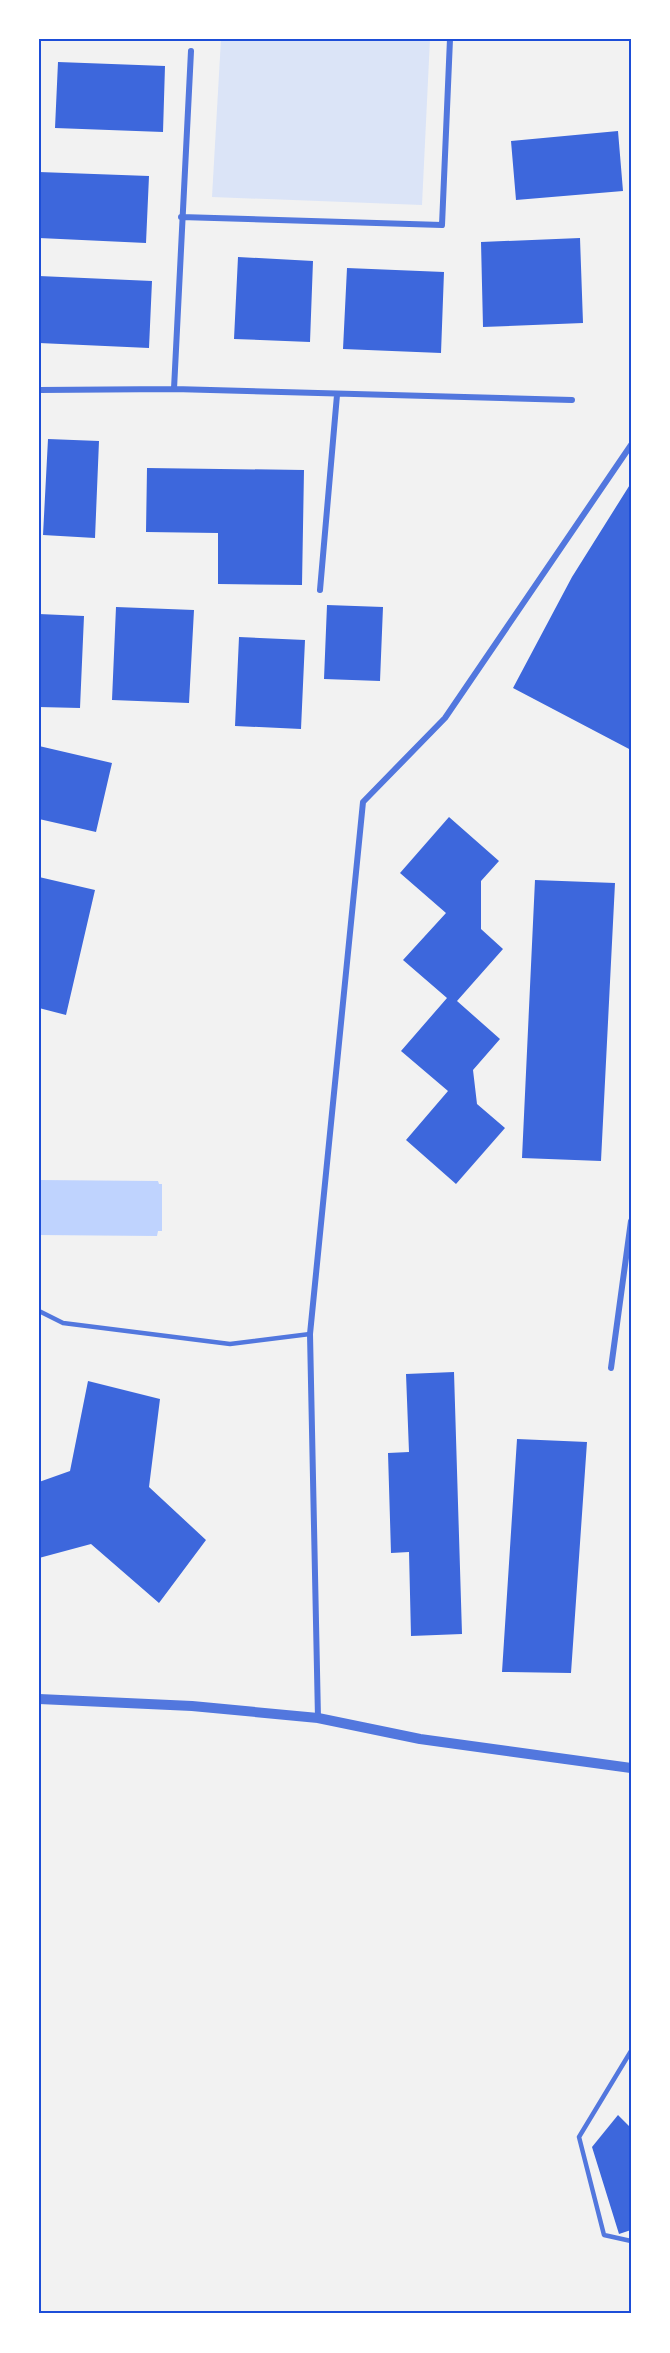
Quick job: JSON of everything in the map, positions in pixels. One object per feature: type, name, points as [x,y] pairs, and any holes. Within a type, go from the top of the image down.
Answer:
[{"type":"street","points":[[181,217],[442,225],[450,39]]},
{"type":"street","points":[[174,389],[191,51]]},
{"type":"street","points":[[39,390],[174,389],[572,400]]},
{"type":"street","points":[[320,590],[337,395]]},
{"type":"street","points":[[318,1718],[310,1334],[363,802],[445,718],[631,445]]},
{"type":"street","points":[[611,1368],[631,1221]]},
{"type":"street","points":[[39,1700],[192,1706],[318,1718],[420,1739],[631,1767]]},
{"type":"lane","points":[[39,1311],[63,1323],[230,1344],[310,1334]]},
{"type":"lane","points":[[631,2051],[579,2137],[604,2235],[631,2241]]},
{"type":"shaded area","points":[[221,39],[430,39],[422,205],[212,197]]},
{"type":"water","points":[[39,1180],[158,1181],[162,1184],[162,1231],[158,1231],[157,1236],[39,1235]]},
{"type":"building","points":[[58,62],[165,66],[163,132],[55,128]]},
{"type":"building","points":[[618,131],[623,191],[516,200],[511,141]]},
{"type":"building","points":[[39,172],[149,176],[146,243],[39,238]]},
{"type":"building","points":[[580,238],[583,323],[483,327],[481,242]]},
{"type":"building","points":[[238,257],[313,261],[310,342],[234,339]]},
{"type":"building","points":[[347,268],[444,272],[441,353],[343,349]]},
{"type":"building","points":[[39,276],[152,281],[149,348],[39,343]]},
{"type":"building","points":[[48,439],[99,441],[95,538],[43,535]]},
{"type":"building","points":[[147,468],[304,470],[302,585],[218,584],[218,533],[146,532]]},
{"type":"building","points":[[631,483],[631,750],[513,688],[572,577]]},
{"type":"building","points":[[327,605],[383,607],[380,681],[324,679]]},
{"type":"building","points":[[116,607],[194,610],[189,703],[112,700]]},
{"type":"building","points":[[39,614],[84,616],[80,708],[39,707]]},
{"type":"building","points":[[239,637],[305,640],[301,729],[235,726]]},
{"type":"building","points":[[39,746],[112,763],[96,832],[39,819]]},
{"type":"building","points":[[449,817],[499,861],[481,881],[481,929],[503,949],[457,1001],[500,1039],[473,1070],[477,1104],[505,1128],[456,1184],[406,1140],[448,1091],[401,1051],[447,998],[403,960],[446,913],[400,873]]},
{"type":"building","points":[[39,877],[95,890],[66,1015],[39,1008]]},
{"type":"building","points":[[535,880],[615,883],[601,1161],[522,1158]]},
{"type":"building","points":[[454,1372],[462,1634],[411,1636],[409,1552],[391,1553],[388,1453],[409,1452],[406,1374]]},
{"type":"building","points":[[88,1381],[160,1399],[149,1487],[206,1540],[159,1603],[91,1544],[39,1558],[39,1482],[70,1471]]},
{"type":"building","points":[[517,1439],[587,1442],[571,1673],[502,1672]]},
{"type":"building","points":[[618,2115],[631,2128],[631,2230],[619,2234],[592,2147]]}]
